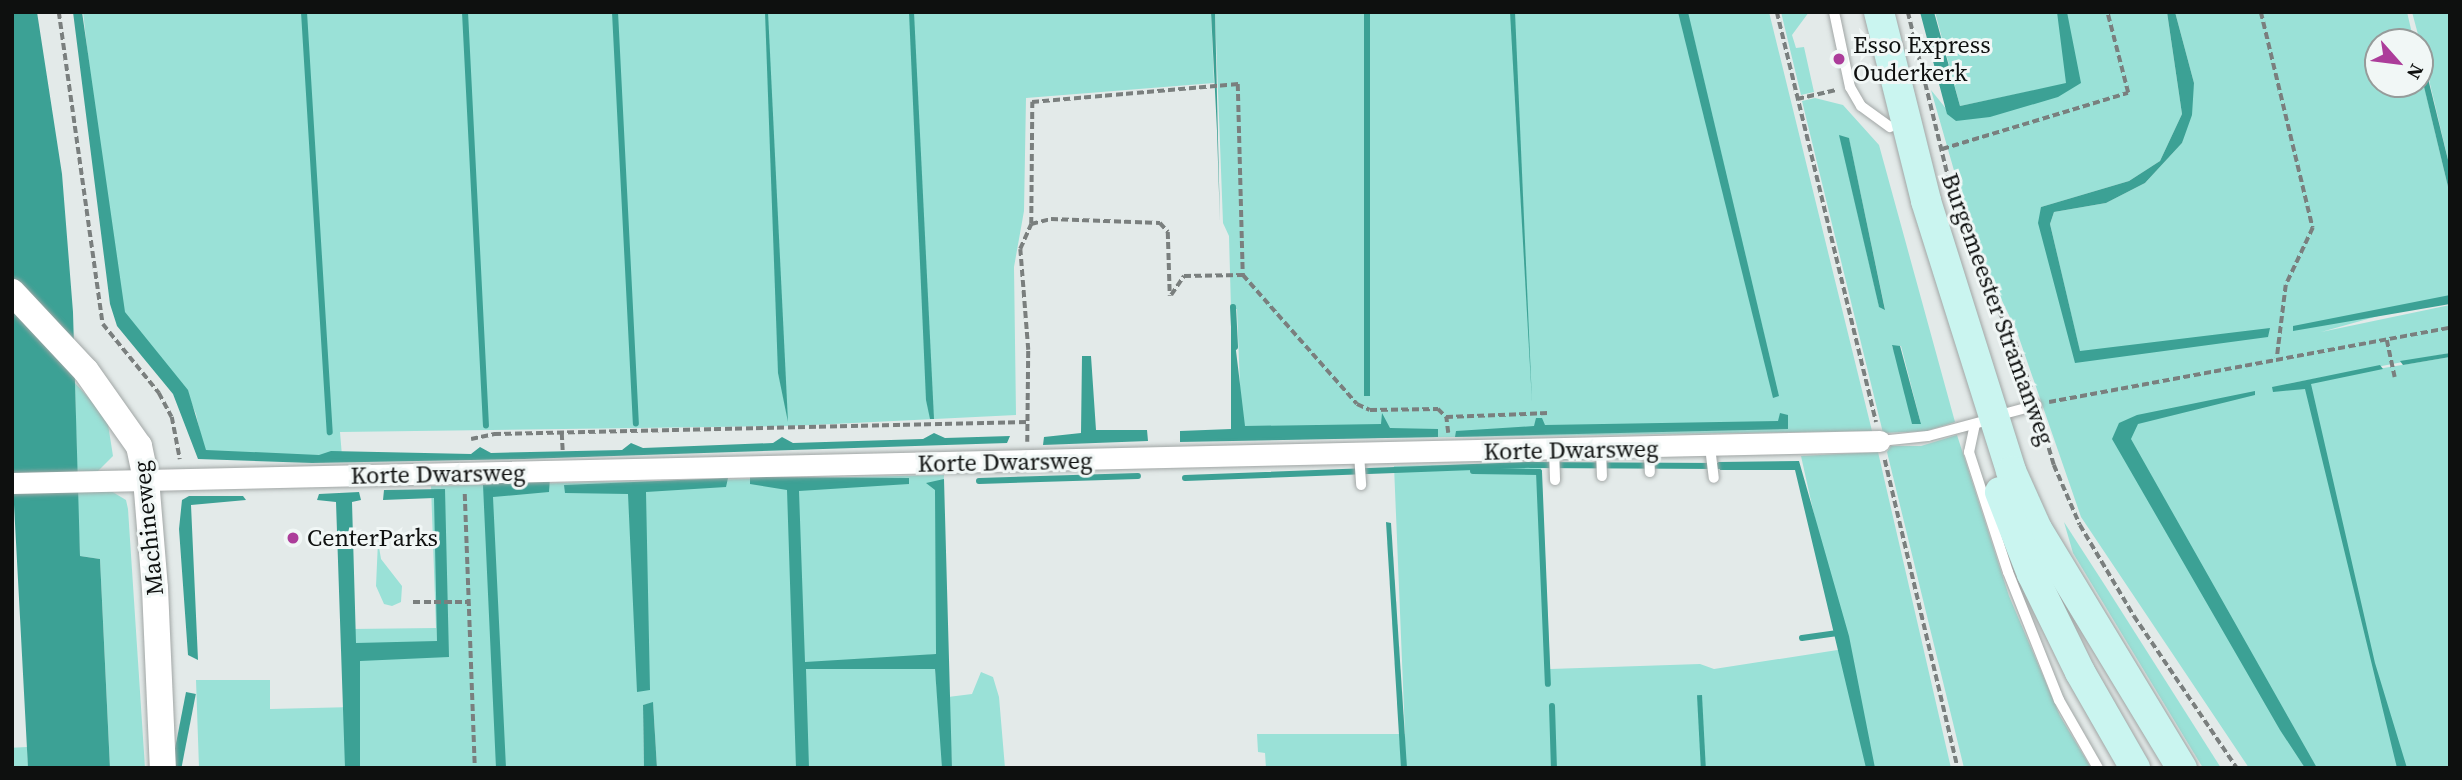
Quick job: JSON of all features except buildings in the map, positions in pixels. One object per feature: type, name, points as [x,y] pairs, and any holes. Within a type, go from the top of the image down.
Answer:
[{"type":"main road","name":"Burgemeester Stramanweg","points":[[1862,12],[1891,127],[2032,574],[2080,672],[2136,768]]},
{"type":"main road","name":"Burgemeester Stramanweg","points":[[1879,12],[1984,420],[2037,529],[2182,768]]},
{"type":"street","name":"Machineweg","points":[[12,292],[86,371],[139,446],[146,479],[163,768]]},
{"type":"street","name":"Korte Dwarsweg","points":[[12,483],[1028,461],[1360,459],[1450,452],[1554,455],[1711,452],[1880,440]]},
{"type":"lane","points":[[1834,12],[1850,87],[1861,106],[1891,127]]},
{"type":"lane","name":"Korte Dwarsweg","points":[[1880,440],[1928,436],[2037,405]]},
{"type":"lane","name":"Burgemeester Stramanweg","points":[[1984,420],[1969,452],[2008,572],[2059,701],[2098,768]]},
{"type":"lane","points":[[1649,452],[1650,472]]},
{"type":"lane","points":[[1711,452],[1714,478]]},
{"type":"lane","points":[[1601,454],[1602,476]]},
{"type":"lane","points":[[1554,455],[1555,480]]},
{"type":"lane","points":[[1360,459],[1361,485]]},
{"type":"path","points":[[59,12],[83,167],[97,302],[103,324],[159,393],[172,418],[181,478]]},
{"type":"path","points":[[1777,12],[1958,768]]},
{"type":"path","name":"Burgemeester Stramanweg","points":[[1908,12],[1942,149],[1984,284],[2015,341],[2054,465],[2080,525],[2134,616],[2237,768]]},
{"type":"path","points":[[1942,149],[2128,93],[2107,12]]},
{"type":"path","points":[[2261,12],[2313,228],[2286,285],[2277,359]]},
{"type":"path","points":[[1028,461],[1028,350],[1020,248],[1031,224],[1032,102],[1238,84],[1243,275],[1357,404],[1370,410],[1437,409],[1446,417],[1450,452]]},
{"type":"path","points":[[1797,99],[1850,87]]},
{"type":"path","points":[[1031,224],[1051,219],[1160,223],[1168,232],[1170,296],[1184,276],[1243,275]]},
{"type":"path","points":[[2037,405],[2450,328]]},
{"type":"path","points":[[2387,340],[2395,377]]},
{"type":"path","points":[[1446,417],[1548,413]]},
{"type":"path","points":[[471,439],[494,434],[1027,422]]},
{"type":"path","points":[[562,433],[563,444]]},
{"type":"path","points":[[464,473],[475,768]]},
{"type":"path","points":[[413,602],[469,602]]},
{"type":"shaded area","points":[[12,12],[37,12],[62,174],[73,312],[80,556],[100,559],[110,768],[28,768],[12,467]]},
{"type":"shaded area","points":[[73,12],[82,12],[125,312],[188,390],[206,450],[319,455],[331,451],[471,454],[480,447],[491,453],[622,450],[631,443],[643,448],[773,443],[782,437],[793,443],[923,439],[934,433],[945,438],[1010,436],[1007,443],[524,459],[312,463],[198,459],[173,394],[117,326],[110,304]]},
{"type":"shaded area","points":[[83,12],[1211,12],[1214,83],[1026,98],[1024,211],[1014,267],[1016,415],[792,426],[340,432],[342,456],[206,459],[196,414],[185,388],[117,314]]},
{"type":"shaded area","points":[[765,12],[768,12],[788,422],[778,373]]},
{"type":"shaded area","points":[[909,12],[914,12],[934,419],[930,419],[926,400]]},
{"type":"shaded area","points":[[1211,12],[1215,12],[1220,224],[1217,131]]},
{"type":"shaded area","points":[[1215,12],[1769,12],[1872,431],[1242,440],[1237,309],[1231,309],[1229,236],[1223,223]]},
{"type":"shaded area","points":[[1364,12],[1370,12],[1370,396],[1364,396]]},
{"type":"shaded area","points":[[1510,12],[1515,12],[1532,402]]},
{"type":"shaded area","points":[[1678,12],[1688,12],[1779,396],[1773,398]]},
{"type":"shaded area","points":[[1781,12],[1809,12],[1792,35],[1796,48],[1804,47],[1814,92],[1801,95]]},
{"type":"shaded area","points":[[1920,12],[1934,12],[1960,106],[2066,83],[2057,12],[2067,12],[2081,83],[2058,97],[1990,117],[1956,121],[1947,114]]},
{"type":"shaded area","points":[[1935,12],[2167,12],[2182,114],[2160,161],[2129,181],[2041,207],[2080,352],[2050,224],[2054,212],[2106,203],[2145,183],[2182,143],[2194,83],[2175,12],[2407,12],[2411,28],[2364,28],[2364,98],[2427,98],[2450,195],[2450,296],[2321,332],[2450,305],[2450,353],[2282,385],[2450,357],[2450,768],[2249,768],[2081,517],[2017,332],[1975,244],[1931,90],[1956,121],[2061,85],[1960,106]]},
{"type":"shaded area","points":[[2167,12],[2175,12],[2194,83],[2192,115],[2182,143],[2145,183],[2106,203],[2054,212],[2050,224],[2080,351],[2270,328],[2268,337],[2075,363],[2038,223],[2041,207],[2129,181],[2160,161],[2182,114]]},
{"type":"shaded area","points":[[2412,12],[2450,12],[2450,168],[2433,98],[2434,28],[2416,28]]},
{"type":"shaded area","points":[[1815,98],[1843,105],[1879,145],[1955,422],[1926,431],[1883,433],[1802,101]],"holes":[[[1840,136],[1849,139],[1885,309],[1879,306]],[[1892,346],[1901,346],[1921,424]]]},
{"type":"shaded area","points":[[2427,98],[2433,98],[2450,168],[2450,195]]},
{"type":"shaded area","points":[[1839,135],[1849,138],[1885,310],[1879,307]]},
{"type":"shaded area","points":[[2450,295],[2450,304],[2293,331],[2293,326]]},
{"type":"shaded area","points":[[1231,309],[1245,426],[1381,424],[1382,413],[1390,428],[1438,429],[1438,437],[1180,442],[1180,431],[1231,429]]},
{"type":"shaded area","points":[[1892,345],[1900,346],[1921,424],[1912,424]]},
{"type":"shaded area","points":[[2450,353],[2450,357],[2403,365],[2400,361]]},
{"type":"shaded area","points":[[1082,356],[1091,356],[1096,430],[1147,430],[1148,441],[1043,445],[1044,437],[1081,433]]},
{"type":"shaded area","points":[[2380,365],[2383,369],[2311,384],[2375,663],[2407,768],[2397,768],[2305,389],[2273,392],[2272,387]]},
{"type":"shaded area","points":[[75,383],[107,418],[113,456],[96,473],[77,471]]},
{"type":"shaded area","points":[[2255,391],[2255,395],[2138,424],[2131,439],[2317,768],[2305,768],[2280,730],[2112,439],[2119,423],[2137,415]]},
{"type":"shaded area","points":[[1780,413],[1788,415],[1788,429],[1455,437],[1456,431],[1534,426],[1536,418],[1542,418],[1545,425],[1778,421]]},
{"type":"shaded area","points":[[1957,435],[2009,596],[2060,716],[2091,768],[1964,768],[1887,452],[1891,446],[1921,446]]},
{"type":"shaded area","points":[[1878,452],[1951,768],[1266,768],[1265,753],[1258,752],[1257,734],[1405,734],[1394,466],[1541,463],[1550,669],[1700,664],[1714,669],[1844,649],[1801,456]]},
{"type":"shaded area","points":[[1799,461],[1849,636],[1875,768],[1866,768],[1795,470],[1720,470],[1718,462]]},
{"type":"shaded area","points":[[944,475],[936,654],[815,669],[935,669],[944,768],[657,768],[653,703],[643,705],[644,768],[199,768],[196,680],[270,680],[270,709],[354,707],[351,629],[436,628],[431,486]]},
{"type":"shaded area","points":[[750,477],[909,478],[909,484],[799,491],[805,662],[936,654],[935,490],[926,483],[944,479],[952,768],[942,768],[935,669],[806,669],[809,768],[796,768],[787,490],[750,484]]},
{"type":"shaded area","points":[[550,478],[549,492],[493,497],[506,768],[496,768],[483,485]]},
{"type":"shaded area","points":[[728,478],[726,487],[646,492],[650,690],[637,692],[628,494],[565,493],[564,485]]},
{"type":"shaded area","points":[[445,489],[449,657],[360,661],[360,768],[345,768],[336,502],[317,500],[319,494],[359,492],[361,500],[352,502],[356,643],[437,641],[434,498],[383,500],[384,490]]},
{"type":"shaded area","points":[[111,491],[126,500],[128,509],[145,768],[110,768],[100,559],[80,556],[77,492]]},
{"type":"shaded area","points":[[189,496],[243,496],[246,500],[191,505],[198,660],[188,655],[179,529],[182,500]]},
{"type":"shaded area","points":[[1386,522],[1391,523],[1407,768],[1401,768]]},
{"type":"shaded area","points":[[2064,522],[2221,768],[2203,768],[2073,553]]},
{"type":"shaded area","points":[[378,541],[381,559],[402,586],[401,602],[392,606],[384,604],[376,586]]},
{"type":"shaded area","points":[[981,672],[993,677],[999,697],[1005,768],[952,768],[948,697],[972,694]]},
{"type":"shaded area","points":[[186,692],[196,694],[181,768],[171,767]]},
{"type":"shaded area","points":[[1697,695],[1702,695],[1706,768],[1701,768]]},
{"type":"shaded area","points":[[653,702],[657,768],[644,768],[643,705]]},
{"type":"shaded area","points":[[27,747],[28,768],[13,768],[12,748]]},
{"type":"waterway","points":[[304,12],[330,432]]},
{"type":"waterway","points":[[465,12],[486,425]]},
{"type":"waterway","points":[[615,12],[636,423]]},
{"type":"waterway","points":[[1233,307],[1235,347]]},
{"type":"waterway","points":[[1185,478],[1531,465],[1719,466]]},
{"type":"waterway","points":[[1473,471],[1539,472],[1548,684]]},
{"type":"waterway","points":[[979,481],[1138,476]]},
{"type":"waterway","points":[[1802,638],[1836,633]]},
{"type":"waterway","points":[[1552,706],[1554,768]]},
{"type":"place","name":"Esso Express Ouderkerk","points":[[1839,59]]},
{"type":"place","name":"CenterParks","points":[[293,538]]}]
